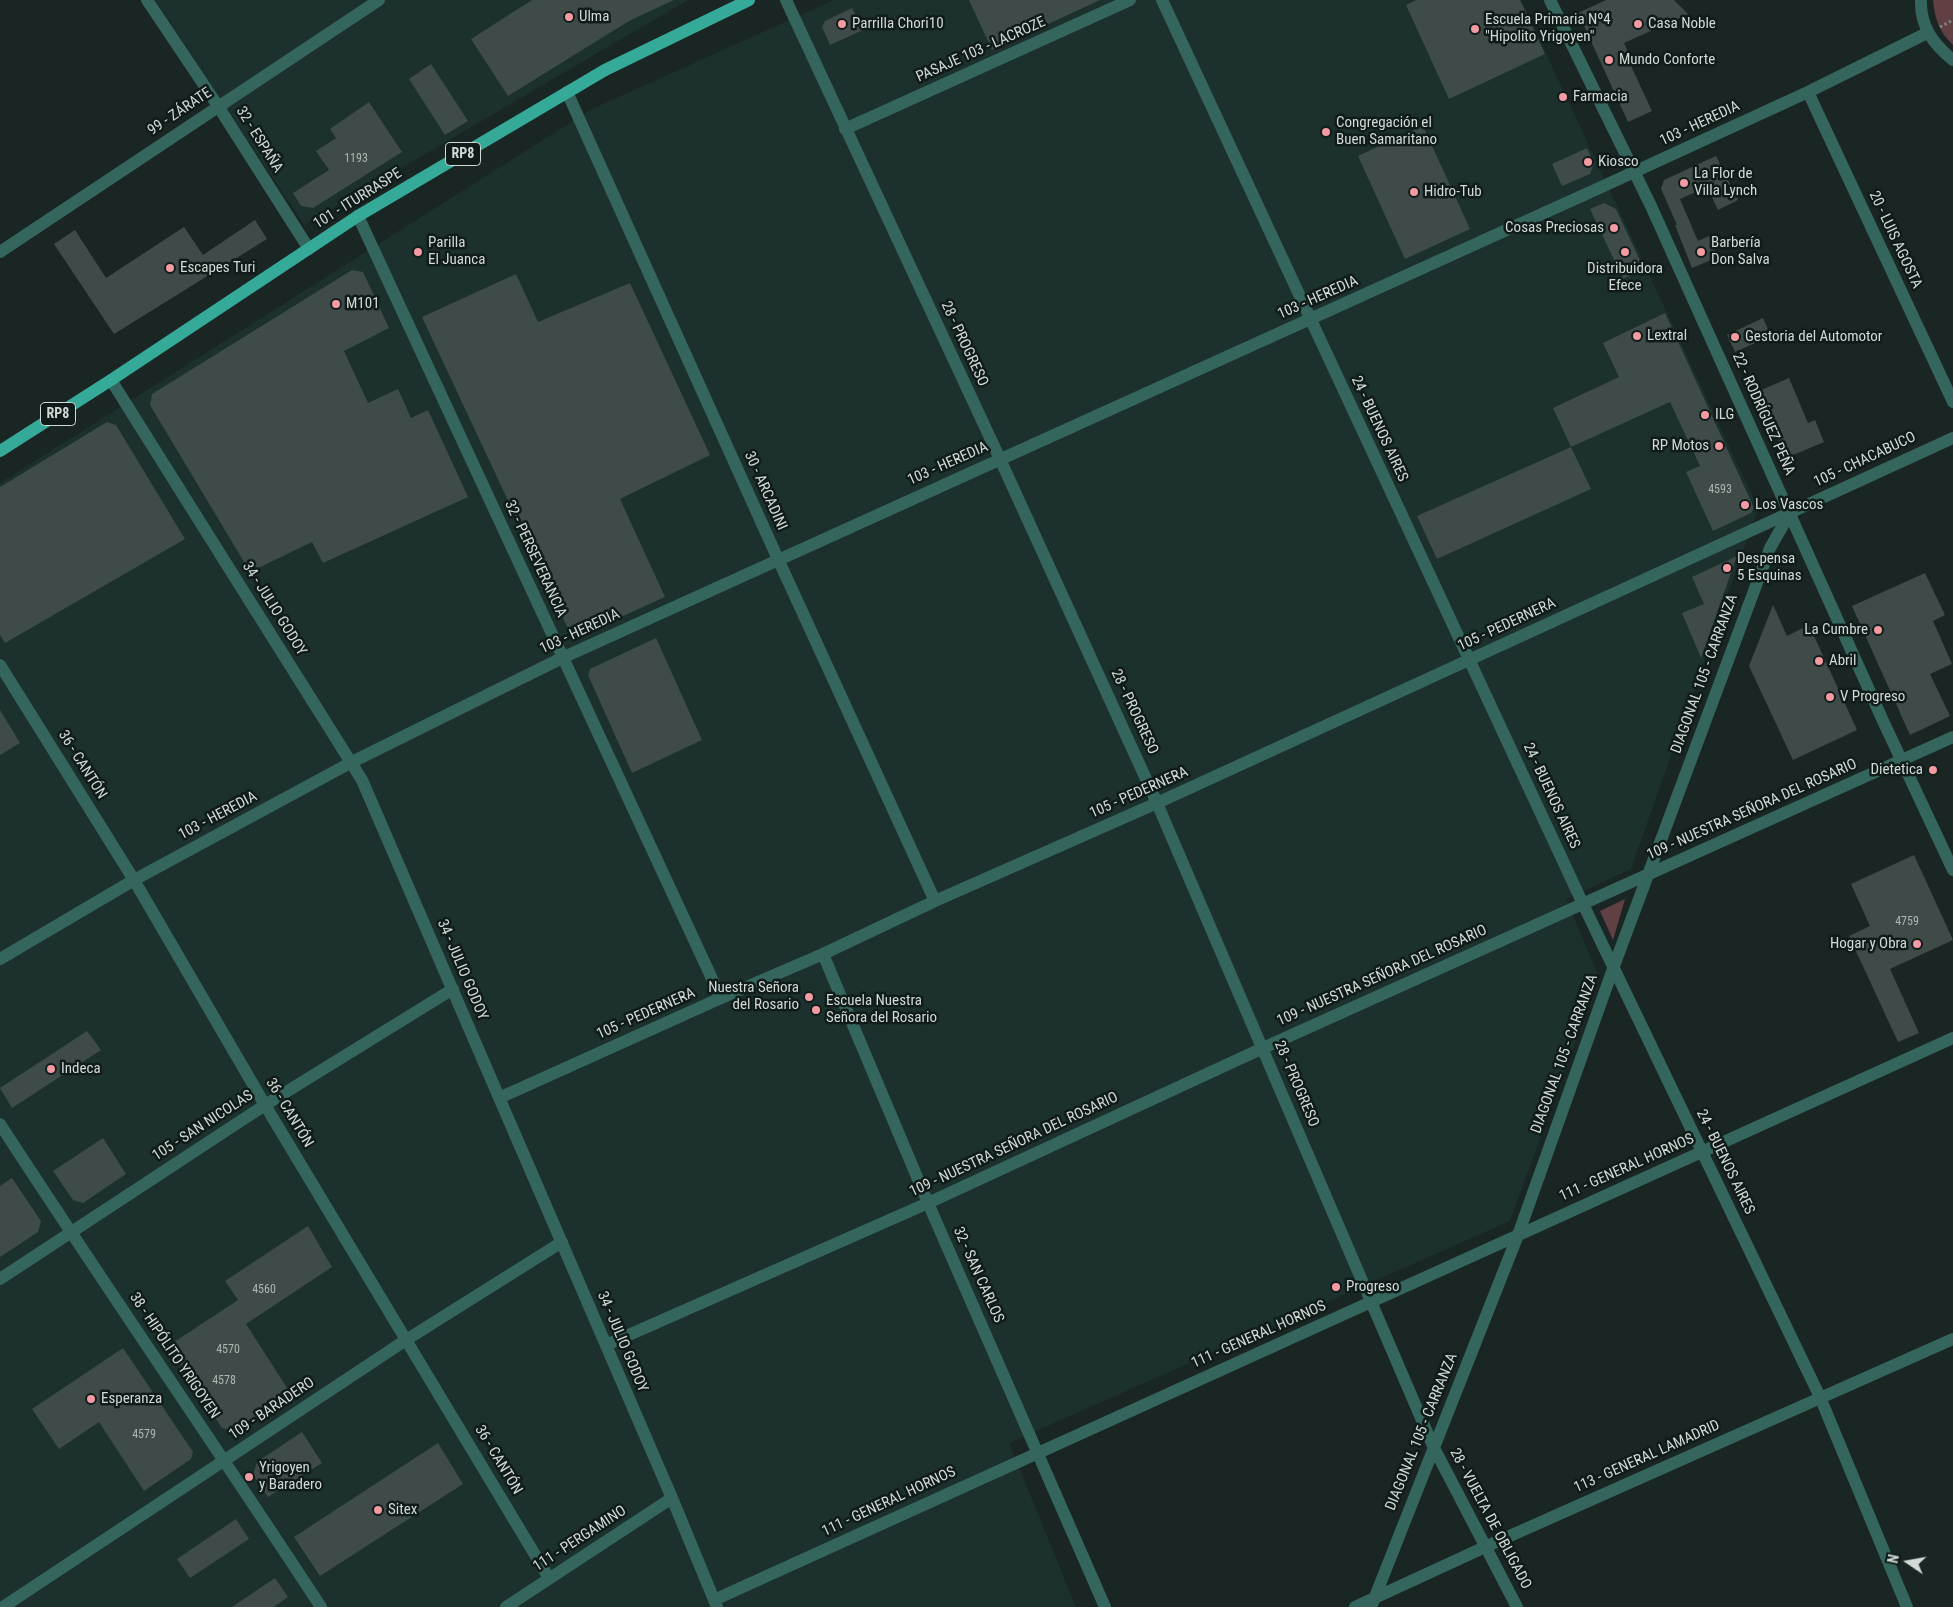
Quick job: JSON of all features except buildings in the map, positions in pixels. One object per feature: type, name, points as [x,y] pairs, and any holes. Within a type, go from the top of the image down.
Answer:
[{"type":"main road","name":"101 - ITURRASPE","points":[[2,447],[111,380],[358,216],[567,92],[646,49],[749,0]]},
{"type":"street","name":"32 - ESPAÑA","points":[[147,0],[309,248]]},
{"type":"street","name":"99 - ZÁRATE","points":[[0,252],[380,0]]},
{"type":"street","name":"28 - PROGRESO","points":[[786,0],[844,129],[1000,459],[1157,803],[1433,1446]]},
{"type":"street","name":"PASAJE 103 - LACROZE","points":[[844,129],[1130,0]]},
{"type":"street","name":"24 - BUENOS AIRES","points":[[1162,0],[1583,904],[1820,1397],[1907,1607]]},
{"type":"street","name":"22 - RODRÍGUEZ PEÑA","points":[[1550,0],[1634,172],[1953,870]]},
{"type":"street","points":[[1921,0],[1923,21],[1927,33],[1938,48],[1953,60]]},
{"type":"street","name":"103 - HEREDIA","points":[[0,959],[134,880],[352,762],[562,658],[1634,172],[1808,92],[1927,33]]},
{"type":"street","name":"30 - ARCADINI","points":[[567,92],[935,902]]},
{"type":"street","name":"20 - LUIS AGOSTA","points":[[1808,92],[1953,402]]},
{"type":"street","name":"32 - PERSEVERANCIA","points":[[358,216],[721,998]]},
{"type":"street","name":"34 - JULIO GODOY","points":[[111,380],[362,780],[716,1603]]},
{"type":"street","name":"105 - CHACABUCO","points":[[1790,513],[1953,438]]},
{"type":"street","name":"105 - PEDERNERA","points":[[499,1098],[1157,803],[1790,513]]},
{"type":"street","name":"DIAGONAL 105 - CARRANZA","points":[[1373,1603],[1433,1446],[1518,1235],[1614,966],[1770,548],[1790,513]]},
{"type":"street","name":"36 - CANTÓN","points":[[0,665],[134,880],[265,1105],[550,1578]]},
{"type":"street","name":"109 - NUESTRA SEÑORA DEL ROSARIO","points":[[606,1345],[928,1203],[1263,1048],[1953,737]]},
{"type":"street","name":"32 - SAN CARLOS","points":[[823,954],[928,1203],[1105,1607]]},
{"type":"street","name":"105 - SAN NICOLAS","points":[[0,1279],[265,1105],[453,989]]},
{"type":"street","name":"111 - GENERAL HORNOS","points":[[716,1603],[1038,1452],[1953,1038]]},
{"type":"street","name":"38 - HIPÓLITO YRIGOYEN","points":[[0,1124],[321,1607]]},
{"type":"street","name":"109 - BARADERO","points":[[3,1607],[406,1340],[562,1242]]},
{"type":"street","name":"113 - GENERAL LAMADRID","points":[[1355,1607],[1373,1603],[1485,1546],[1953,1339]]},
{"type":"street","name":"28 - VUELTA DE OBLIGADO","points":[[1433,1446],[1517,1607]]},
{"type":"street","name":"111 - PERGAMINO","points":[[506,1607],[672,1498]]},
{"type":"shaded area","points":[[155,0],[688,0],[304,225]]},
{"type":"shaded area","points":[[834,0],[1521,0],[1758,508],[1631,869],[1566,899],[1599,977],[1510,1221],[1009,1443],[1076,1607],[0,1607],[0,483],[592,109]]},
{"type":"shaded area","points":[[1933,0],[1953,0],[1953,45],[1938,25]]},
{"type":"shaded area","points":[[1625,899],[1613,940],[1600,911]]},
{"type":"place","name":"Ulma","points":[[569,17]]},
{"type":"place","name":"Parrilla Chori10","points":[[842,24]]},
{"type":"place","name":"Casa Noble","points":[[1638,24]]},
{"type":"place","name":"Escuela Primaria Nº4 \"Hipolito Yrigoyen\"","points":[[1475,29]]},
{"type":"place","name":"Mundo Conforte","points":[[1609,60]]},
{"type":"place","name":"Farmacia","points":[[1563,97]]},
{"type":"place","name":"Congregación el Buen Samaritano","points":[[1326,132]]},
{"type":"place","name":"Kiosco","points":[[1588,162]]},
{"type":"place","name":"La Flor de Villa Lynch","points":[[1684,183]]},
{"type":"place","name":"Hidro-Tub","points":[[1414,192]]},
{"type":"place","name":"Cosas Preciosas","points":[[1614,228]]},
{"type":"place","name":"Parilla El Juanca","points":[[418,252]]},
{"type":"place","name":"Distribuidora Efece","points":[[1625,252]]},
{"type":"place","name":"Barbería Don Salva","points":[[1701,252]]},
{"type":"place","name":"Escapes Turi","points":[[170,268]]},
{"type":"place","name":"M101","points":[[336,304]]},
{"type":"place","name":"Lextral","points":[[1637,336]]},
{"type":"place","name":"Gestoria del Automotor","points":[[1735,337]]},
{"type":"place","name":"ILG","points":[[1705,415]]},
{"type":"place","name":"RP Motos","points":[[1719,446]]},
{"type":"place","name":"Los Vascos","points":[[1745,505]]},
{"type":"place","name":"Despensa 5 Esquinas","points":[[1727,568]]},
{"type":"place","name":"La Cumbre","points":[[1878,630]]},
{"type":"place","name":"Abril","points":[[1819,661]]},
{"type":"place","name":"V Progreso","points":[[1830,697]]},
{"type":"place","name":"Dietetica","points":[[1933,770]]},
{"type":"place","name":"Hogar y Obra","points":[[1917,944]]},
{"type":"place","name":"Nuestra Señora del Rosario","points":[[809,997]]},
{"type":"place","name":"Escuela Nuestra Señora del Rosario","points":[[816,1010]]},
{"type":"place","name":"Indeca","points":[[51,1069]]},
{"type":"place","name":"Progreso","points":[[1336,1287]]},
{"type":"place","name":"Esperanza","points":[[91,1399]]},
{"type":"place","name":"Yrigoyen y Baradero","points":[[249,1477]]},
{"type":"place","name":"Sitex","points":[[378,1510]]}]
